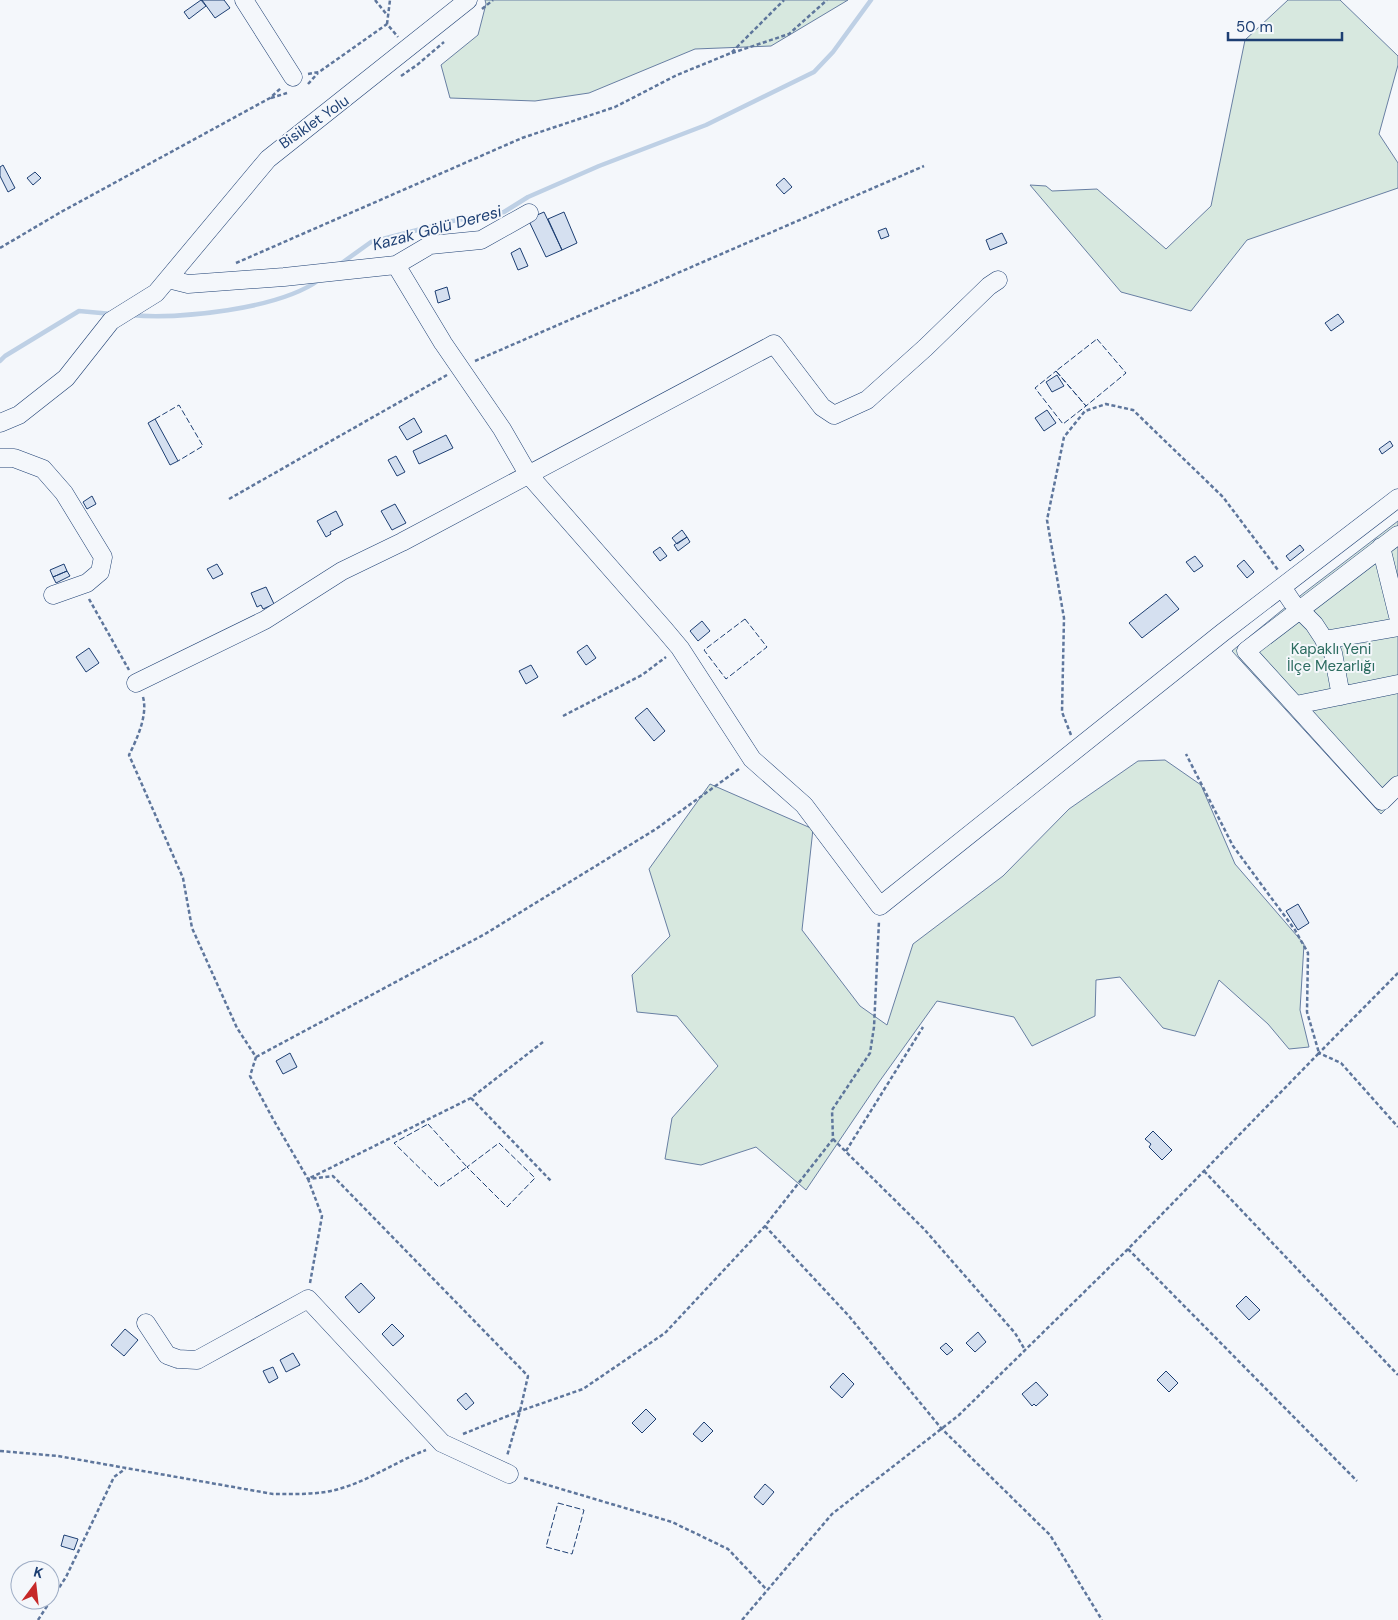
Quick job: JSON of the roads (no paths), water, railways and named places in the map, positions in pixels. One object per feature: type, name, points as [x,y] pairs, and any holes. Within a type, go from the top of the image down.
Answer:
[{"type":"street","points":[[244,0],[293,78]]},
{"type":"street","points":[[0,423],[19,415],[66,378],[111,321],[156,293],[268,159],[407,48],[473,6]]},
{"type":"street","points":[[168,279],[188,284],[284,277],[396,265],[430,245],[481,240],[529,213]]},
{"type":"street","points":[[396,265],[443,343],[502,429],[528,474],[680,648],[752,759],[804,805],[880,906],[1285,585],[1398,498]]},
{"type":"street","points":[[136,683],[265,620],[342,570],[402,542],[774,344],[822,407],[834,415],[867,400],[925,348],[988,286],[998,280]]},
{"type":"street","points":[[0,458],[14,458],[43,469],[64,493],[103,557],[100,572],[87,583],[53,595]]},
{"type":"street","points":[[1398,535],[1246,651],[1382,801],[1398,785]]},
{"type":"street","points":[[1381,547],[1397,608]]},
{"type":"street","points":[[1285,585],[1300,610],[1314,624],[1333,653],[1342,696]]},
{"type":"street","points":[[1324,640],[1398,627]]},
{"type":"street","points":[[1296,706],[1398,684]]},
{"type":"street","points":[[146,1323],[168,1355],[178,1359],[197,1360],[308,1299],[442,1443],[509,1474]]},
{"type":"waterway","name":"Kazak Gölü Deresi","points":[[339,265],[371,242],[452,221],[504,212],[528,197],[599,166],[706,125],[814,72],[833,52],[871,0]]},
{"type":"waterway","name":"Kazak Gölü Deresi","points":[[130,315],[174,316],[228,310],[279,298],[301,290],[319,280]]},
{"type":"waterway","name":"Kazak Gölü Deresi","points":[[0,361],[5,356],[79,311],[112,314]]},
{"type":"park label","name":"Kapaklı Yeni İlçe Mezarlığı","points":[[1331,658]]}]
